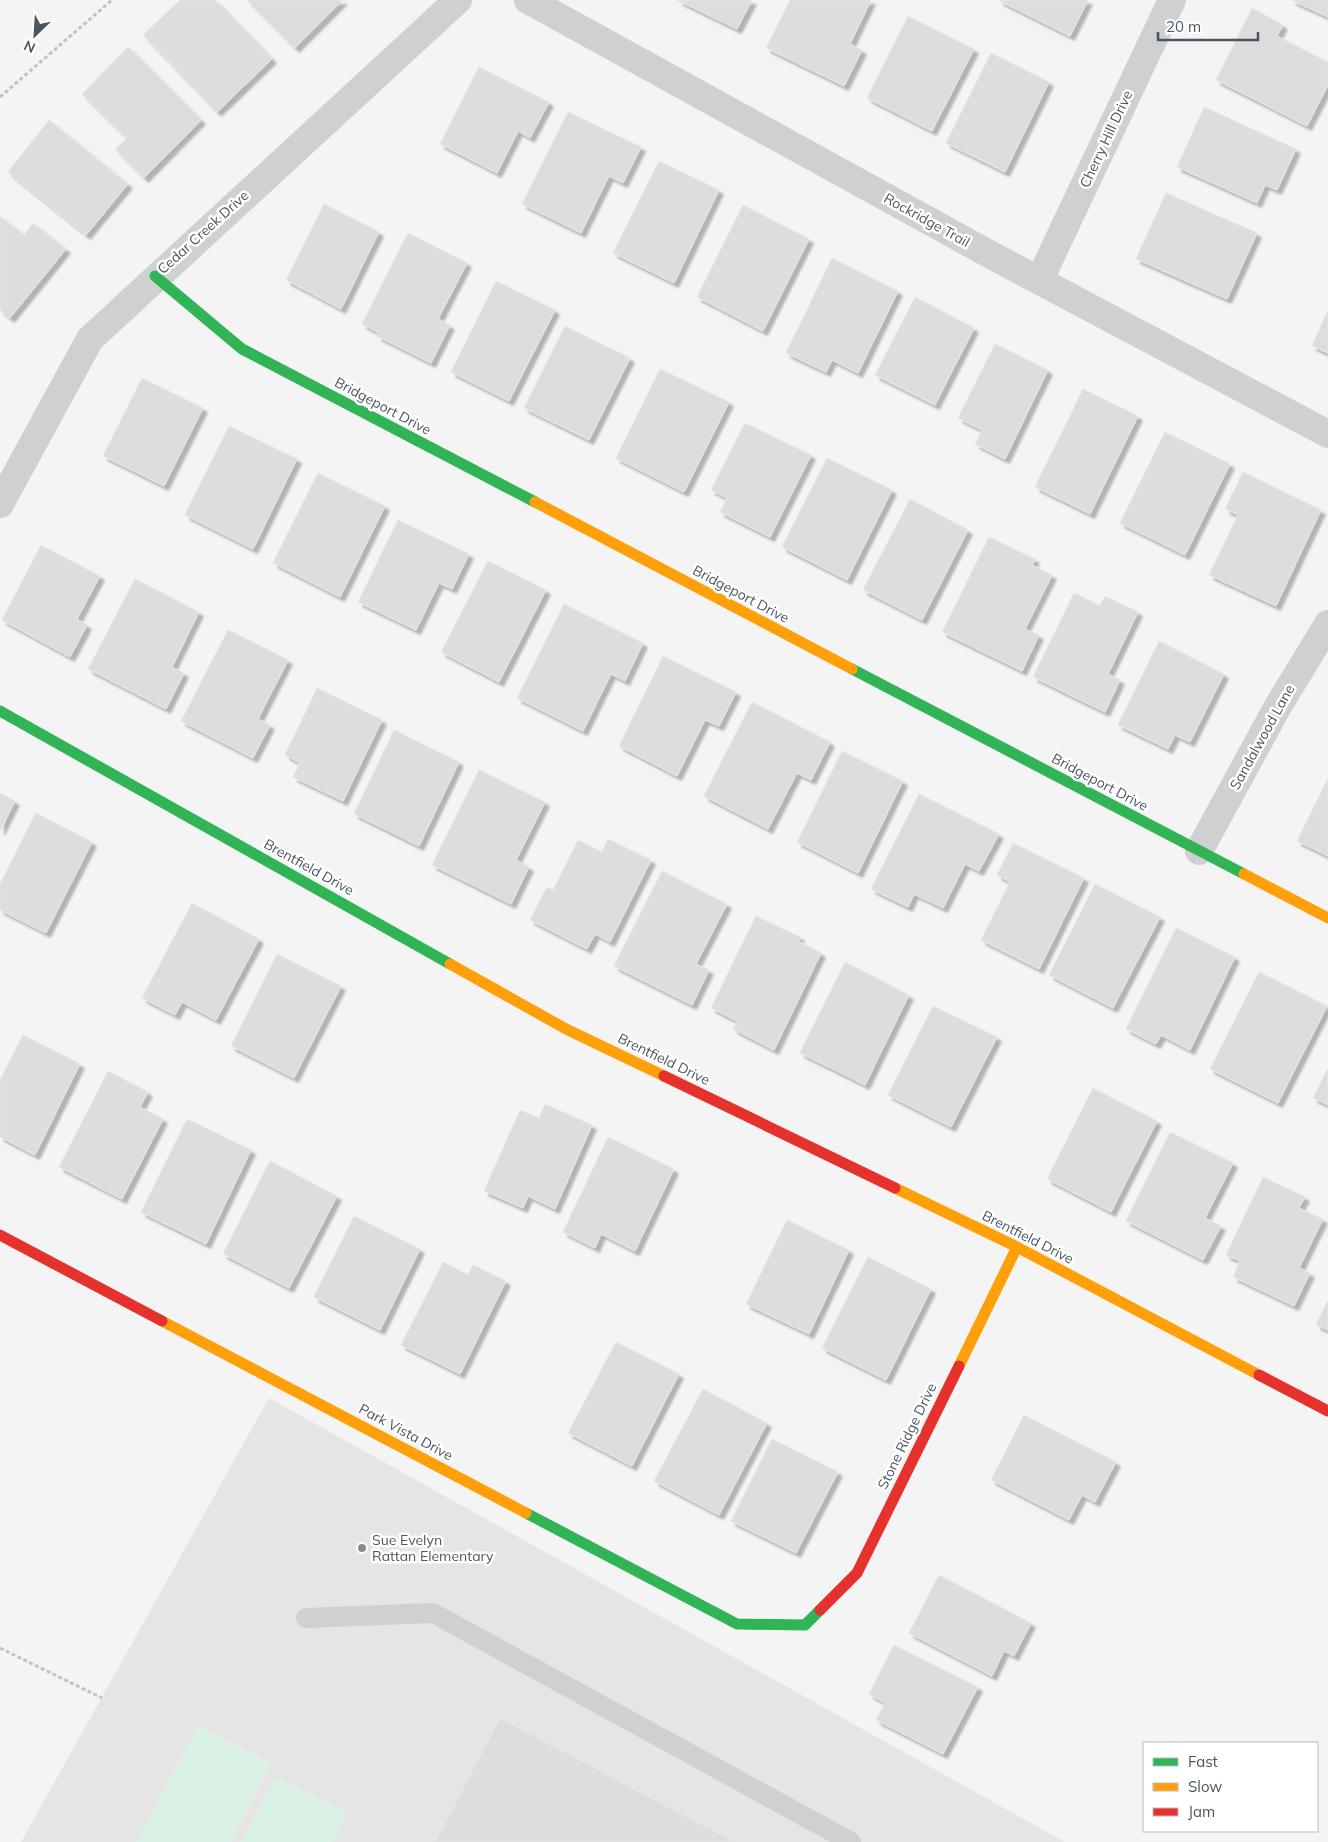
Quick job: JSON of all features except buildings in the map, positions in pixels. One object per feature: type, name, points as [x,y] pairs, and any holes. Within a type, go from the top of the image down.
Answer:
[{"type":"street","name":"Cedar Creek Drive","points":[[0,504],[90,338],[155,276],[458,0]]},
{"type":"street","name":"Rockridge Trail","points":[[528,0],[991,255],[1040,279],[1328,434]]},
{"type":"street","name":"Cherry Hill Drive","points":[[1040,279],[1172,0]]},
{"type":"street","name":"Bridgeport Drive","points":[[155,276],[242,349],[1328,918]]},
{"type":"street","name":"Sandalwood Lane","points":[[1199,851],[1278,706],[1328,624]]},
{"type":"street","name":"Brentfield Drive","points":[[0,711],[566,1029],[1017,1247],[1328,1411]]},
{"type":"street","name":"Park Vista Drive","points":[[0,1235],[737,1624],[805,1625]]},
{"type":"street","name":"Stone Ridge Drive","points":[[805,1625],[857,1574],[1017,1247]]},
{"type":"lane","points":[[306,1618],[433,1613],[851,1842]]},
{"type":"path","points":[[0,97],[112,0]]},
{"type":"path","points":[[0,1648],[80,1685],[102,1698]]},
{"type":"shaded area","name":"Sue Evelyn Rattan Elementary","points":[[269,1398],[1065,1842],[21,1842]]},
{"type":"green space","points":[[198,1726],[271,1763],[231,1842],[136,1842]]},
{"type":"green space","points":[[276,1777],[348,1813],[333,1842],[241,1842]]},
{"type":"traffic: fast","points":[[155,276],[242,349],[535,502]]},
{"type":"traffic: fast","points":[[852,669],[1244,874]]},
{"type":"traffic: fast","points":[[0,711],[450,964]]},
{"type":"traffic: fast","points":[[526,1513],[737,1624],[805,1625],[820,1610]]},
{"type":"traffic: slow","points":[[535,502],[852,669]]},
{"type":"traffic: slow","points":[[1244,874],[1328,918]]},
{"type":"traffic: slow","points":[[450,964],[566,1029],[664,1076]]},
{"type":"traffic: slow","points":[[895,1188],[1017,1247],[1259,1375]]},
{"type":"traffic: slow","points":[[959,1366],[1017,1247]]},
{"type":"traffic: slow","points":[[162,1321],[526,1513]]},
{"type":"traffic: jam","points":[[664,1076],[895,1188]]},
{"type":"traffic: jam","points":[[0,1235],[162,1321]]},
{"type":"traffic: jam","points":[[820,1610],[857,1573],[959,1366]]},
{"type":"traffic: jam","points":[[1259,1375],[1328,1411]]},
{"type":"place","name":"Sue Evelyn Rattan Elementary","points":[[362,1548]]}]
